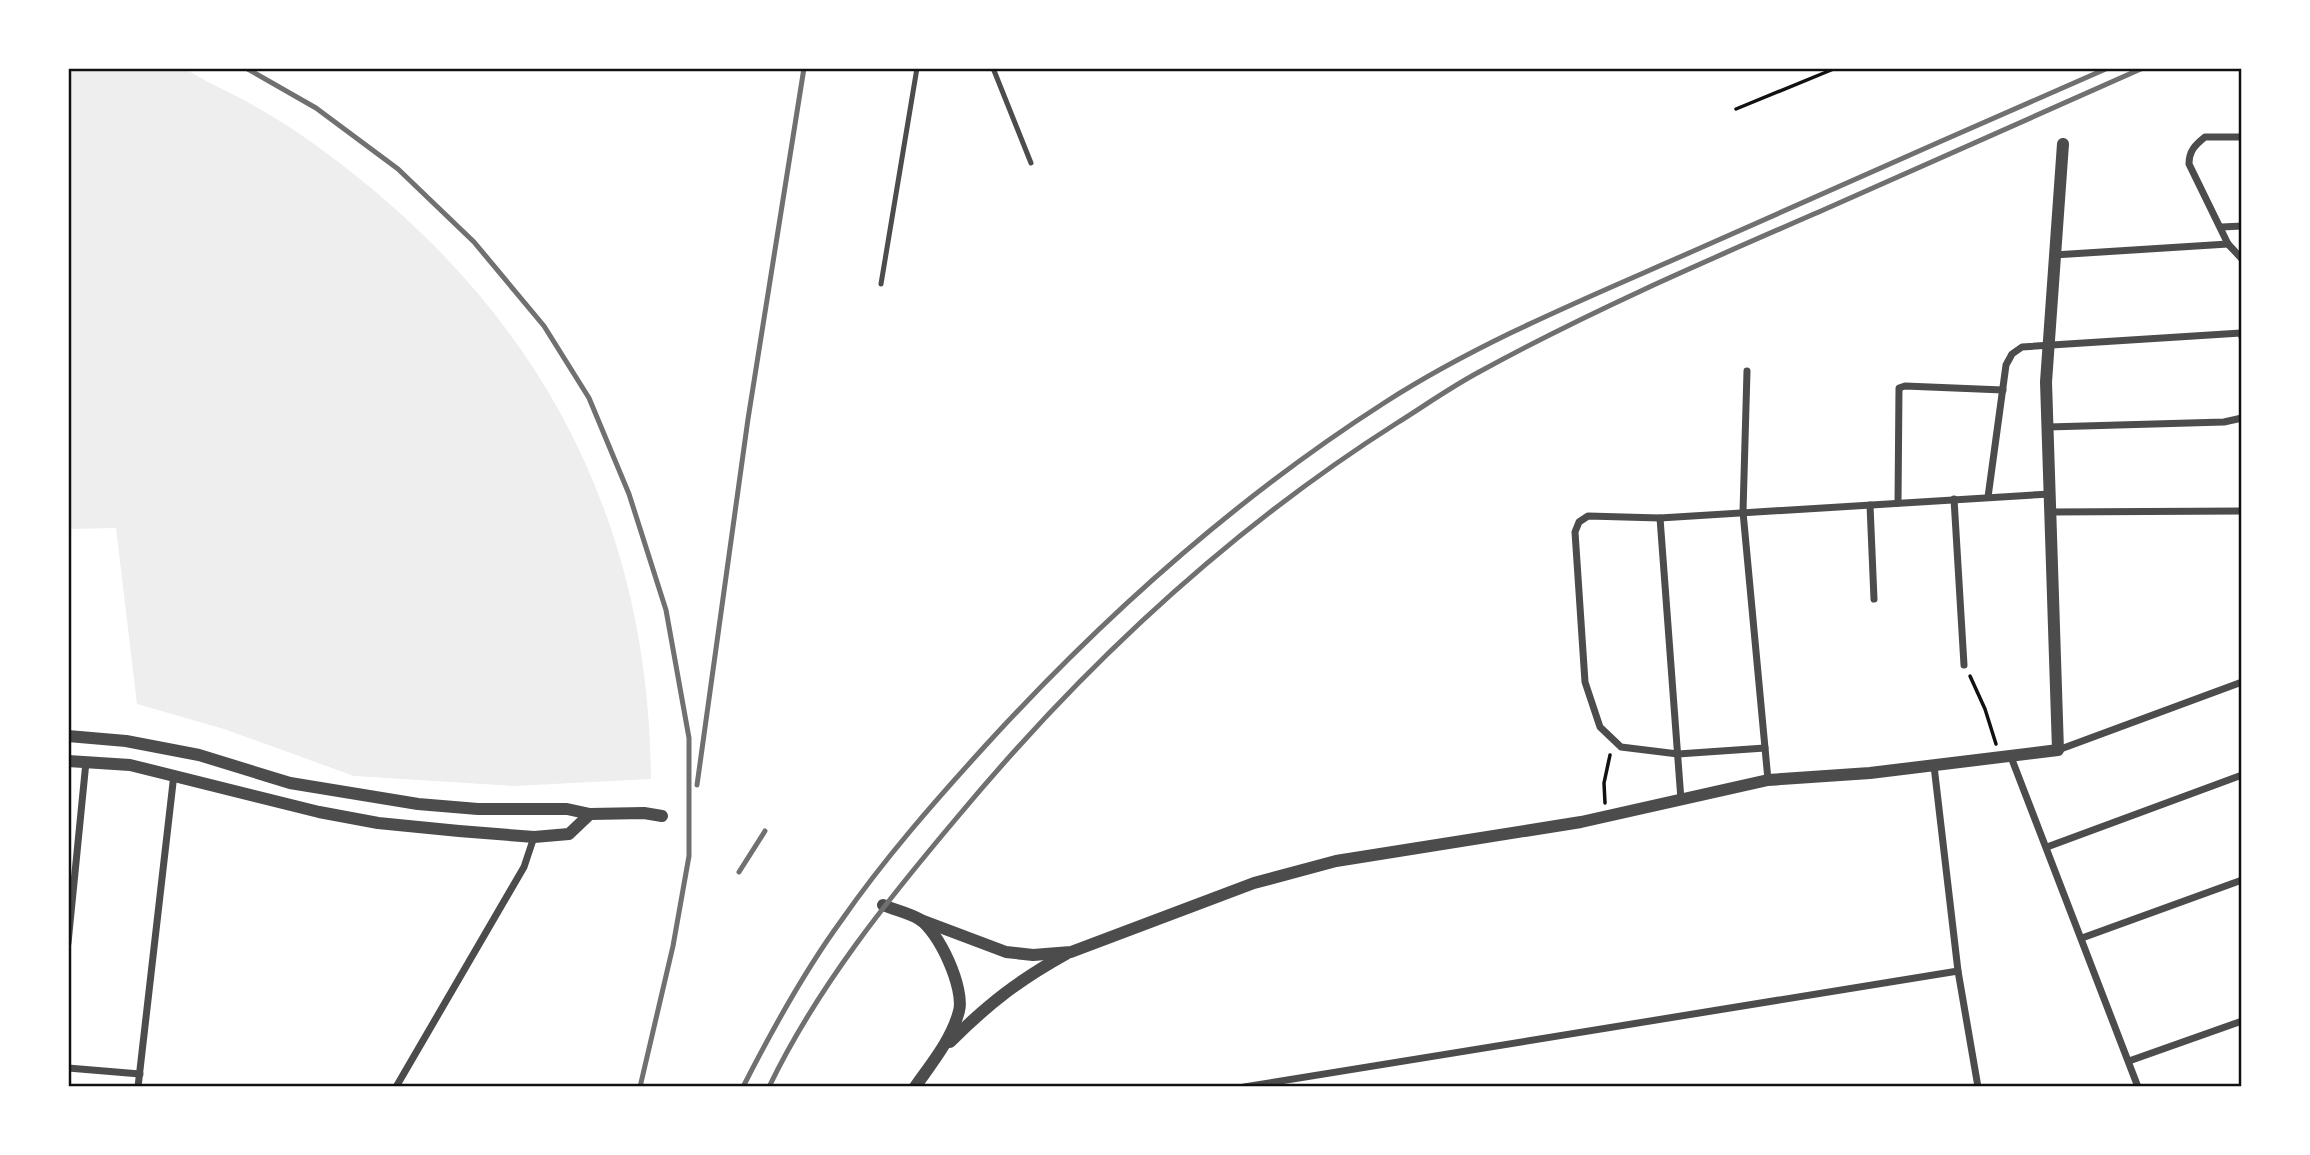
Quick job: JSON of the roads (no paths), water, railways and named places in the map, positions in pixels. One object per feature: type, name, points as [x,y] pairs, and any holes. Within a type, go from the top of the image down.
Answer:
[{"type":"street","points":[[2242,137],[2204,137],[2189,156],[2189,164],[2228,244],[2242,260]]},
{"type":"street","points":[[2059,750],[2048,427],[2049,343],[2063,144]]},
{"type":"street","points":[[2222,227],[2242,226]]},
{"type":"street","points":[[2054,255],[2228,244]]},
{"type":"street","points":[[1988,497],[2006,366],[2012,354],[2022,347],[2049,343],[2241,334]]},
{"type":"street","points":[[1747,372],[1743,512],[1768,780]]},
{"type":"street","points":[[1898,503],[1899,388],[1905,386],[2003,390]]},
{"type":"street","points":[[2048,427],[2224,422],[2242,418]]},
{"type":"street","points":[[1765,748],[1678,754],[1621,747],[1600,727],[1586,682],[1575,532],[1579,522],[1588,516],[1660,518],[2050,494]]},
{"type":"street","points":[[1954,499],[1964,665]]},
{"type":"street","points":[[1870,505],[1874,599]]},
{"type":"street","points":[[2050,512],[2242,511]]},
{"type":"street","points":[[1660,518],[1681,801]]},
{"type":"street","points":[[938,1054],[989,1003],[1023,978],[1071,952],[1255,883],[1336,861],[1581,822],[1768,780],[1934,766],[2059,750],[2242,682]]},
{"type":"street","points":[[68,736],[126,741],[199,755],[290,783],[358,796],[466,808],[567,808],[590,814],[643,813],[662,816]]},
{"type":"street","points":[[2004,757],[2047,847],[2138,1087]]},
{"type":"street","points":[[68,761],[174,774],[319,812],[378,823],[534,837],[569,834],[590,814]]},
{"type":"street","points":[[68,943],[86,762]]},
{"type":"street","points":[[1934,766],[1958,971],[1978,1087]]},
{"type":"street","points":[[138,1087],[174,774]]},
{"type":"street","points":[[2047,847],[2242,775]]},
{"type":"street","points":[[396,1087],[524,867],[534,837]]},
{"type":"street","points":[[2082,937],[2242,880]]},
{"type":"street","points":[[883,905],[1006,952],[1033,956],[1071,952]]},
{"type":"street","points":[[915,1087],[938,1054],[960,1009],[958,985],[948,957],[921,920]]},
{"type":"street","points":[[1244,1087],[1958,971]]},
{"type":"street","points":[[2129,1062],[2242,1021]]},
{"type":"street","points":[[68,1068],[140,1074]]},
{"type":"street","points":[[1310,1078],[1312,1087]]},
{"type":"lane","points":[[881,284],[917,68]]},
{"type":"lane","points":[[993,68],[1031,163]]},
{"type":"railway","points":[[246,68],[316,108],[398,169],[474,242],[544,326],[589,398],[629,494],[666,610],[689,738],[689,856],[673,946],[640,1087]]},
{"type":"railway","points":[[697,785],[748,419],[804,68]]},
{"type":"railway","points":[[743,1087],[789,1002],[827,941],[875,875],[948,787],[1077,650],[1174,561],[1276,478],[1384,403],[1498,339],[2108,68]]},
{"type":"railway","points":[[769,1087],[809,1014],[856,944],[907,878],[1008,758],[1110,651],[1219,553],[1276,507],[1335,464],[1448,390],[1563,328],[2143,68]]},
{"type":"railway","points":[[739,872],[765,831]]}]
